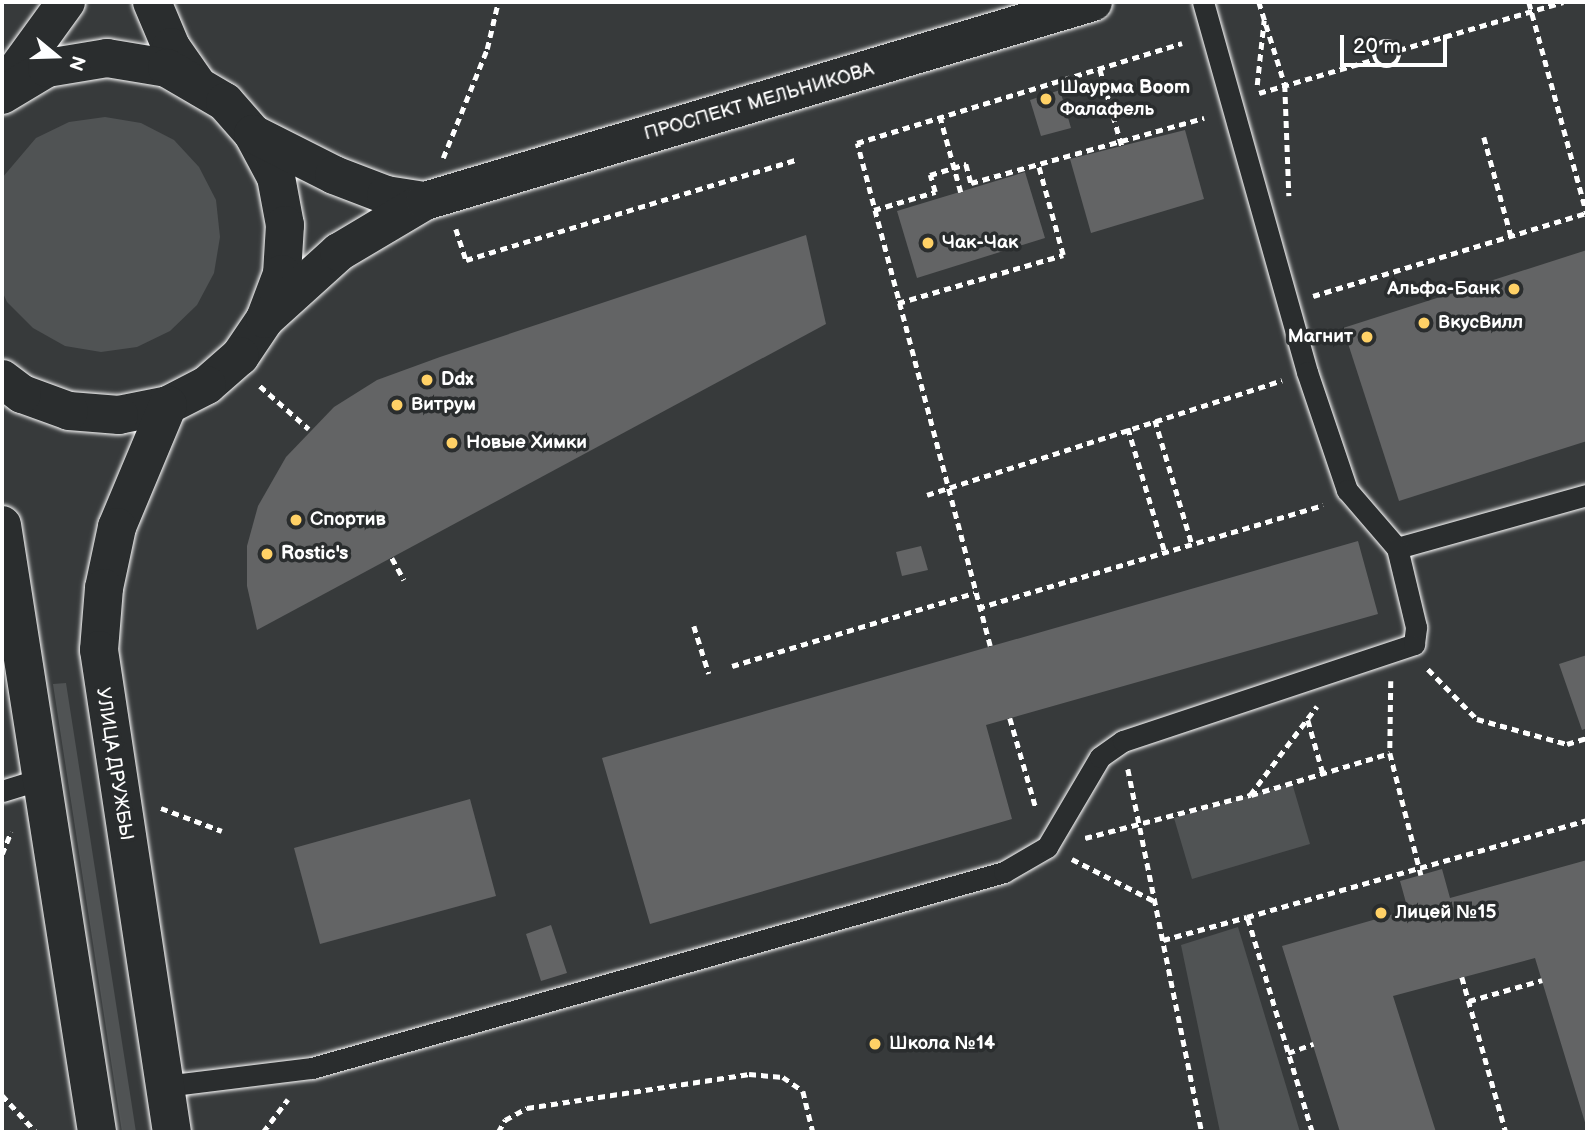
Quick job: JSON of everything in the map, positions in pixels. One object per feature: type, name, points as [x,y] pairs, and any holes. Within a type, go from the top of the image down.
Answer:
[{"type":"main road","points":[[2,92],[66,2]]},
{"type":"main road","points":[[152,2],[172,47],[196,83]]},
{"type":"main road","name":"ПРОСПЕКТ МЕЛЬНИКОВА","points":[[265,319],[339,252],[438,197],[1093,2]]},
{"type":"main road","points":[[2,92],[47,68],[107,58],[167,68],[225,102],[253,134],[276,177],[285,225],[282,274],[265,319],[240,356],[207,385],[167,405],[119,415],[69,411],[22,394],[2,379]]},
{"type":"main road","name":"ПРОСПЕКТ МЕЛЬНИКОВА","points":[[253,134],[334,175],[386,195],[438,197]]},
{"type":"main road","name":"УЛИЦА ДРУЖБЫ","points":[[167,405],[117,527],[104,588],[99,650],[113,766],[172,1132]]},
{"type":"main road","points":[[2,525],[44,778],[97,1132]]},
{"type":"lane","points":[[165,1086],[312,1068],[1004,872],[1047,847],[1100,757],[1123,741],[1344,670],[1414,643],[1416,627],[1397,548],[1352,496],[1307,372],[1203,2]]},
{"type":"lane","points":[[1397,548],[1587,495]]},
{"type":"lane","points":[[2,791],[44,778]]},
{"type":"path","points":[[498,2],[486,49],[438,197],[466,260],[795,160]]},
{"type":"path","points":[[1259,2],[1285,85],[1290,202],[1279,166]]},
{"type":"path","points":[[1288,304],[1587,214],[1528,2]]},
{"type":"path","points":[[1399,50],[1563,2]]},
{"type":"path","points":[[1260,106],[1256,94],[1264,20]]},
{"type":"path","points":[[1384,42],[1393,42],[1399,50],[1393,66],[1381,65],[1375,59],[1375,50],[1384,42]]},
{"type":"path","points":[[990,646],[857,143],[1182,43]]},
{"type":"path","points":[[1256,94],[1375,59]]},
{"type":"path","points":[[1100,69],[1122,146]]},
{"type":"path","points":[[940,116],[961,192]]},
{"type":"path","points":[[874,210],[934,192],[930,175],[954,167],[966,164],[971,183],[1120,139],[1204,118]]},
{"type":"path","points":[[1484,137],[1511,236]]},
{"type":"path","points":[[898,303],[1063,255],[1038,164]]},
{"type":"path","points":[[927,495],[946,486],[1307,372]]},
{"type":"path","points":[[257,384],[309,429]]},
{"type":"path","points":[[1156,420],[1192,544]]},
{"type":"path","points":[[1128,428],[1165,552]]},
{"type":"path","points":[[978,608],[1352,496]]},
{"type":"path","points":[[392,558],[404,580]]},
{"type":"path","points":[[732,666],[974,593]]},
{"type":"path","points":[[694,626],[709,674]]},
{"type":"path","points":[[1414,643],[1429,671],[1477,719],[1567,744],[1587,738]]},
{"type":"path","points":[[1250,795],[1344,670]]},
{"type":"path","points":[[1416,674],[1429,671]]},
{"type":"path","points":[[1404,678],[1391,681],[1390,753],[1421,875]]},
{"type":"path","points":[[1010,718],[1047,847],[1156,902]]},
{"type":"path","points":[[1307,719],[1323,773]]},
{"type":"path","points":[[1123,741],[1202,1132]]},
{"type":"path","points":[[1047,847],[1140,826],[1390,753]]},
{"type":"path","points":[[156,806],[222,831]]},
{"type":"path","points":[[1163,940],[1418,865],[1587,820]]},
{"type":"path","points":[[1247,917],[1312,1132]]},
{"type":"path","points":[[1462,977],[1506,1132]]},
{"type":"path","points":[[1469,1001],[1542,980]]},
{"type":"path","points":[[1288,1053],[1313,1044]]},
{"type":"path","points":[[498,1132],[505,1120],[527,1108],[749,1074],[783,1077],[803,1091],[813,1132]]},
{"type":"path","points":[[2,1095],[36,1132]]},
{"type":"shaded area","points":[[105,117],[141,123],[174,140],[199,167],[216,200],[220,237],[214,273],[197,305],[170,331],[137,347],[101,352],[65,346],[33,328],[7,302],[2,291],[2,178],[36,138],[69,122]]},
{"type":"shaded area","points":[[66,683],[136,1132],[122,1132],[53,684]]},
{"type":"shaded area","points":[[1292,783],[1310,844],[1192,879],[1174,818]]},
{"type":"shaded area","points":[[1238,927],[1300,1132],[1220,1132],[1181,945]]},
{"type":"building","points":[[1060,90],[1071,128],[1041,136],[1030,100]]},
{"type":"building","points":[[1185,130],[1204,199],[1091,233],[1070,159]]},
{"type":"building","points":[[1025,172],[1045,238],[917,278],[897,211]]},
{"type":"building","name":"Новые Химки","points":[[806,235],[826,324],[257,630],[247,586],[247,546],[258,506],[286,457],[334,407],[377,380],[440,357]]},
{"type":"building","points":[[1587,250],[1587,441],[1399,501],[1343,328]]},
{"type":"building","points":[[1358,541],[1378,614],[986,725],[1012,819],[650,924],[602,758]]},
{"type":"building","points":[[921,546],[928,570],[902,576],[896,552]]},
{"type":"building","points":[[1587,655],[1587,728],[1582,730],[1559,664]]},
{"type":"building","points":[[470,799],[496,896],[320,944],[294,848]]},
{"type":"building","points":[[1587,860],[1587,1129],[1535,958],[1393,996],[1436,1132],[1340,1132],[1282,946],[1408,910],[1400,881],[1442,869],[1450,898]]},
{"type":"building","points":[[551,925],[567,973],[541,981],[526,934]]},
{"type":"place","name":"Шаурма Boom Фалафель","points":[[1046,99]]},
{"type":"place","name":"Чак-Чак","points":[[928,243]]},
{"type":"place","name":"Альфа-Банк","points":[[1514,289]]},
{"type":"place","name":"ВкусВилл","points":[[1424,323]]},
{"type":"place","name":"Магнит","points":[[1367,337]]},
{"type":"place","name":"Ddx","points":[[427,380]]},
{"type":"place","name":"Витрум","points":[[397,405]]},
{"type":"place","name":"Новые Химки","points":[[452,443]]},
{"type":"place","name":"Спортив","points":[[296,520]]},
{"type":"place","name":"Rostic's","points":[[267,554]]},
{"type":"place","name":"Лицей №15","points":[[1381,913]]},
{"type":"place","name":"Школа №14","points":[[875,1044]]}]
